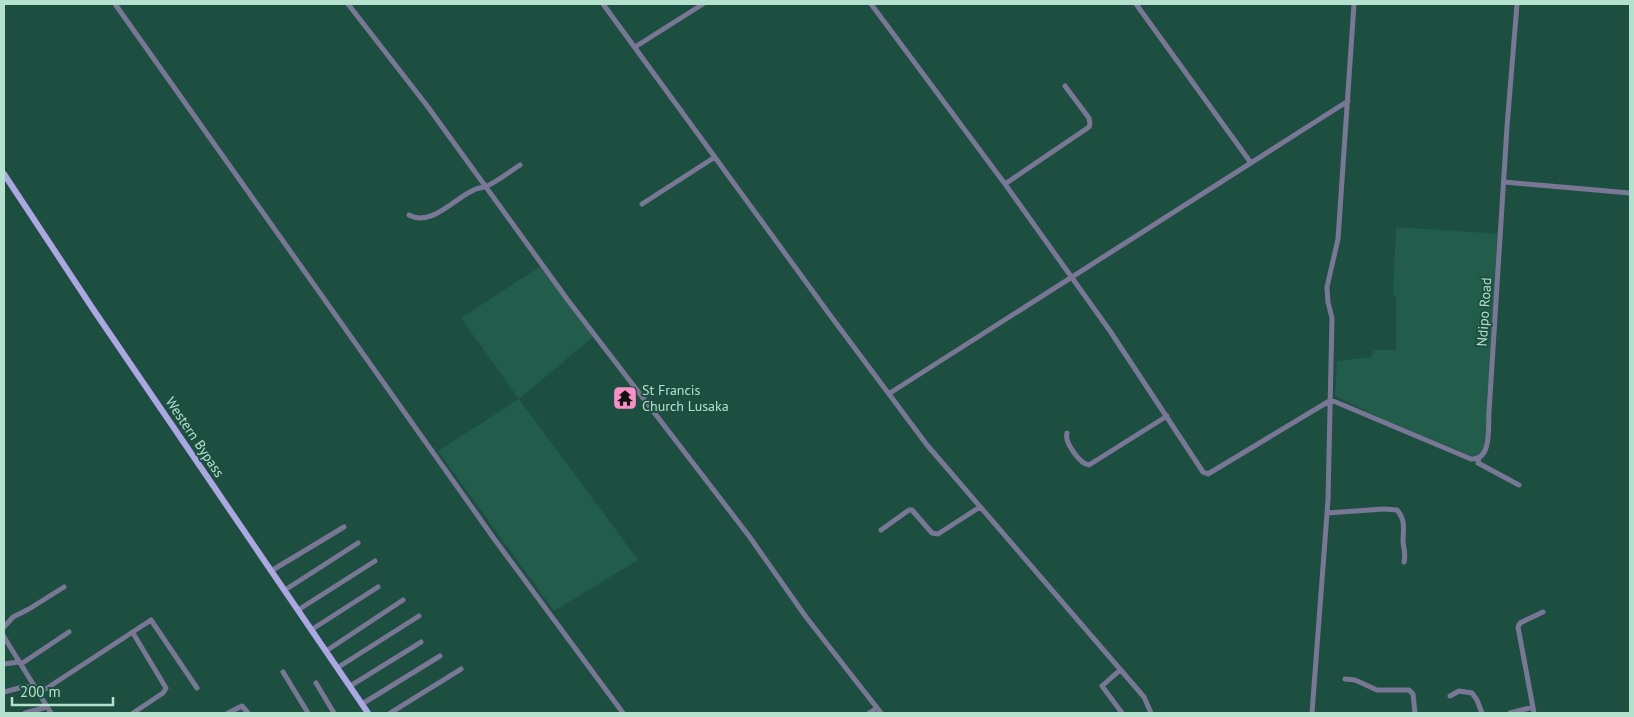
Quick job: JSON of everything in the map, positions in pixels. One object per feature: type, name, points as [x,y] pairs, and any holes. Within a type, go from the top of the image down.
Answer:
[{"type":"main road","name":"Western Bypass","points":[[4,174],[95,312],[368,713]]},
{"type":"street","points":[[115,4],[501,548],[623,713]]},
{"type":"street","points":[[348,4],[428,107],[567,299],[749,536],[806,617],[881,713]]},
{"type":"street","points":[[604,4],[927,444],[1144,697],[1151,713]]},
{"type":"street","points":[[635,47],[703,4]]},
{"type":"street","points":[[871,4],[1005,184],[1121,346],[1203,472],[1208,474],[1331,400]]},
{"type":"street","points":[[1136,4],[1251,163]]},
{"type":"street","points":[[1312,713],[1327,512],[1331,400],[1332,318],[1327,287],[1338,239],[1354,4]]},
{"type":"street","name":"Ndipo Road","points":[[1480,458],[1485,452],[1487,442],[1507,117],[1516,4]]},
{"type":"street","points":[[1005,184],[1090,124],[1089,118],[1065,86]]},
{"type":"street","points":[[890,393],[1070,276],[1348,101]]},
{"type":"street","points":[[642,204],[715,157]]},
{"type":"street","points":[[409,214],[417,218],[444,210],[470,191],[486,186],[520,165]]},
{"type":"street","points":[[1504,182],[1630,194]]},
{"type":"street","points":[[1331,400],[1464,456],[1473,459],[1480,458],[1478,463],[1519,485]]},
{"type":"street","points":[[1067,433],[1066,441],[1082,463],[1089,465],[1166,416]]},
{"type":"street","points":[[880,530],[909,510],[912,510],[932,533],[938,534],[980,506]]},
{"type":"street","points":[[1327,512],[1396,510],[1402,518],[1404,527],[1404,562]]},
{"type":"street","points":[[271,571],[344,527]]},
{"type":"street","points":[[285,590],[358,543]]},
{"type":"street","points":[[298,610],[375,561]]},
{"type":"street","points":[[4,626],[13,617],[64,587]]},
{"type":"street","points":[[312,630],[378,587]]},
{"type":"street","points":[[326,651],[403,600]]},
{"type":"street","points":[[1510,713],[1533,710],[1518,626],[1520,623],[1543,612]]},
{"type":"street","points":[[338,668],[419,616]]},
{"type":"street","points":[[38,694],[152,620],[197,688]]},
{"type":"street","points":[[4,664],[20,663],[69,632]]},
{"type":"street","points":[[132,633],[166,688],[163,693],[133,713]]},
{"type":"street","points":[[4,638],[51,713]]},
{"type":"street","points":[[350,686],[421,642]]},
{"type":"street","points":[[362,704],[440,656]]},
{"type":"street","points":[[390,713],[461,669]]},
{"type":"street","points":[[1120,670],[1102,686],[1122,713]]},
{"type":"street","points":[[283,672],[308,713]]},
{"type":"street","points":[[1345,679],[1355,680],[1377,690],[1409,690],[1413,694],[1415,713]]},
{"type":"street","points":[[316,683],[334,713]]},
{"type":"street","points":[[4,692],[33,686]]},
{"type":"street","points":[[1450,696],[1459,691],[1472,693],[1482,713]]},
{"type":"street","points":[[228,713],[242,706],[248,713]]},
{"type":"street","points":[[25,713],[47,707]]},
{"type":"street","points":[[869,713],[877,708]]},
{"type":"shaded area","points":[[1396,227],[1501,234],[1487,447],[1477,458],[1387,421],[1335,396],[1337,361],[1371,357],[1374,350],[1396,350],[1396,295],[1393,295]]},
{"type":"shaded area","points":[[541,266],[594,336],[519,399],[461,318]]},
{"type":"shaded area","points":[[519,399],[638,560],[554,611],[438,451]]},
{"type":"place","name":"St Francis Church Lusaka","points":[[625,398]]}]
